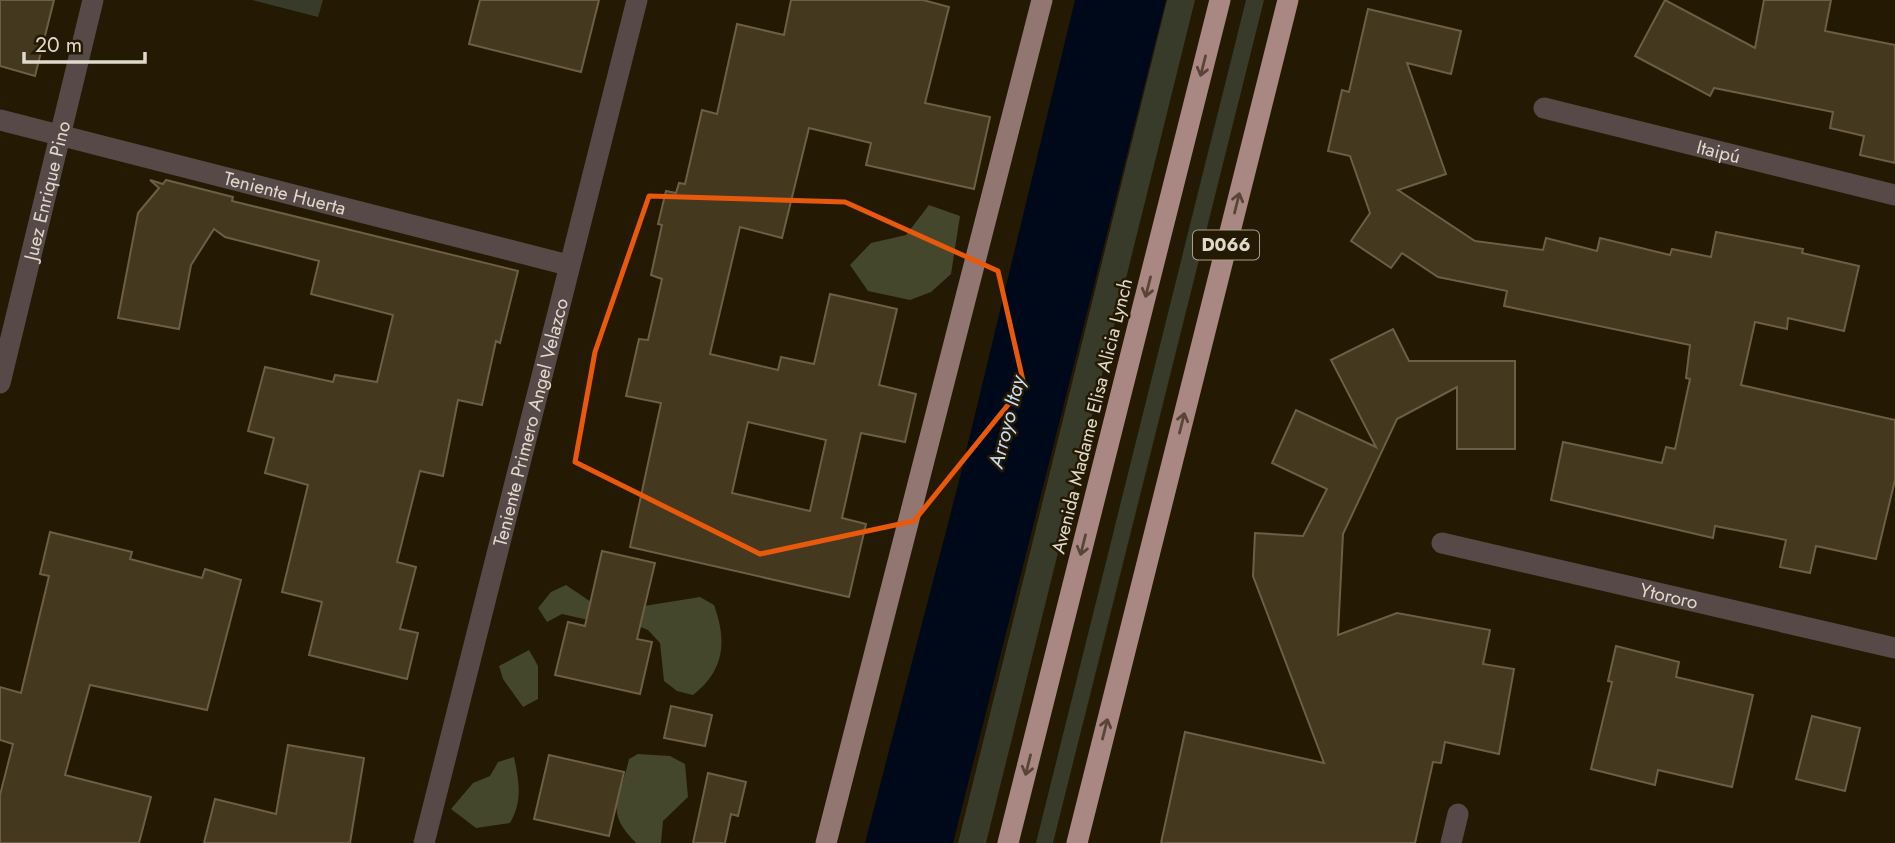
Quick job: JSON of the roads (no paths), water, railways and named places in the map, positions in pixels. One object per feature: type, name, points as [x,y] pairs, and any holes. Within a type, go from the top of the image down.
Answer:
[{"type":"highway","name":"Avenida Madame Elisa Alicia Lynch","points":[[1008,843],[1220,0]]},
{"type":"highway","name":"D066","points":[[1077,843],[1287,0]]},
{"type":"main road","points":[[826,843],[1042,0]]},
{"type":"street","name":"Juez Enrique Pino","points":[[0,383],[63,135],[93,0]]},
{"type":"street","name":"Teniente Primero Angel Velazco","points":[[424,843],[637,0]]},
{"type":"street","name":"Itaipú","points":[[1544,108],[1895,195]]},
{"type":"street","name":"Teniente Huerta","points":[[0,120],[568,265]]},
{"type":"street","name":"Ytororo","points":[[1442,543],[1895,648]]},
{"type":"street","points":[[1451,843],[1458,814]]},
{"type":"water","name":"Arroyo Itay","points":[[1075,0],[1166,0],[953,843],[865,843],[958,485]]}]
